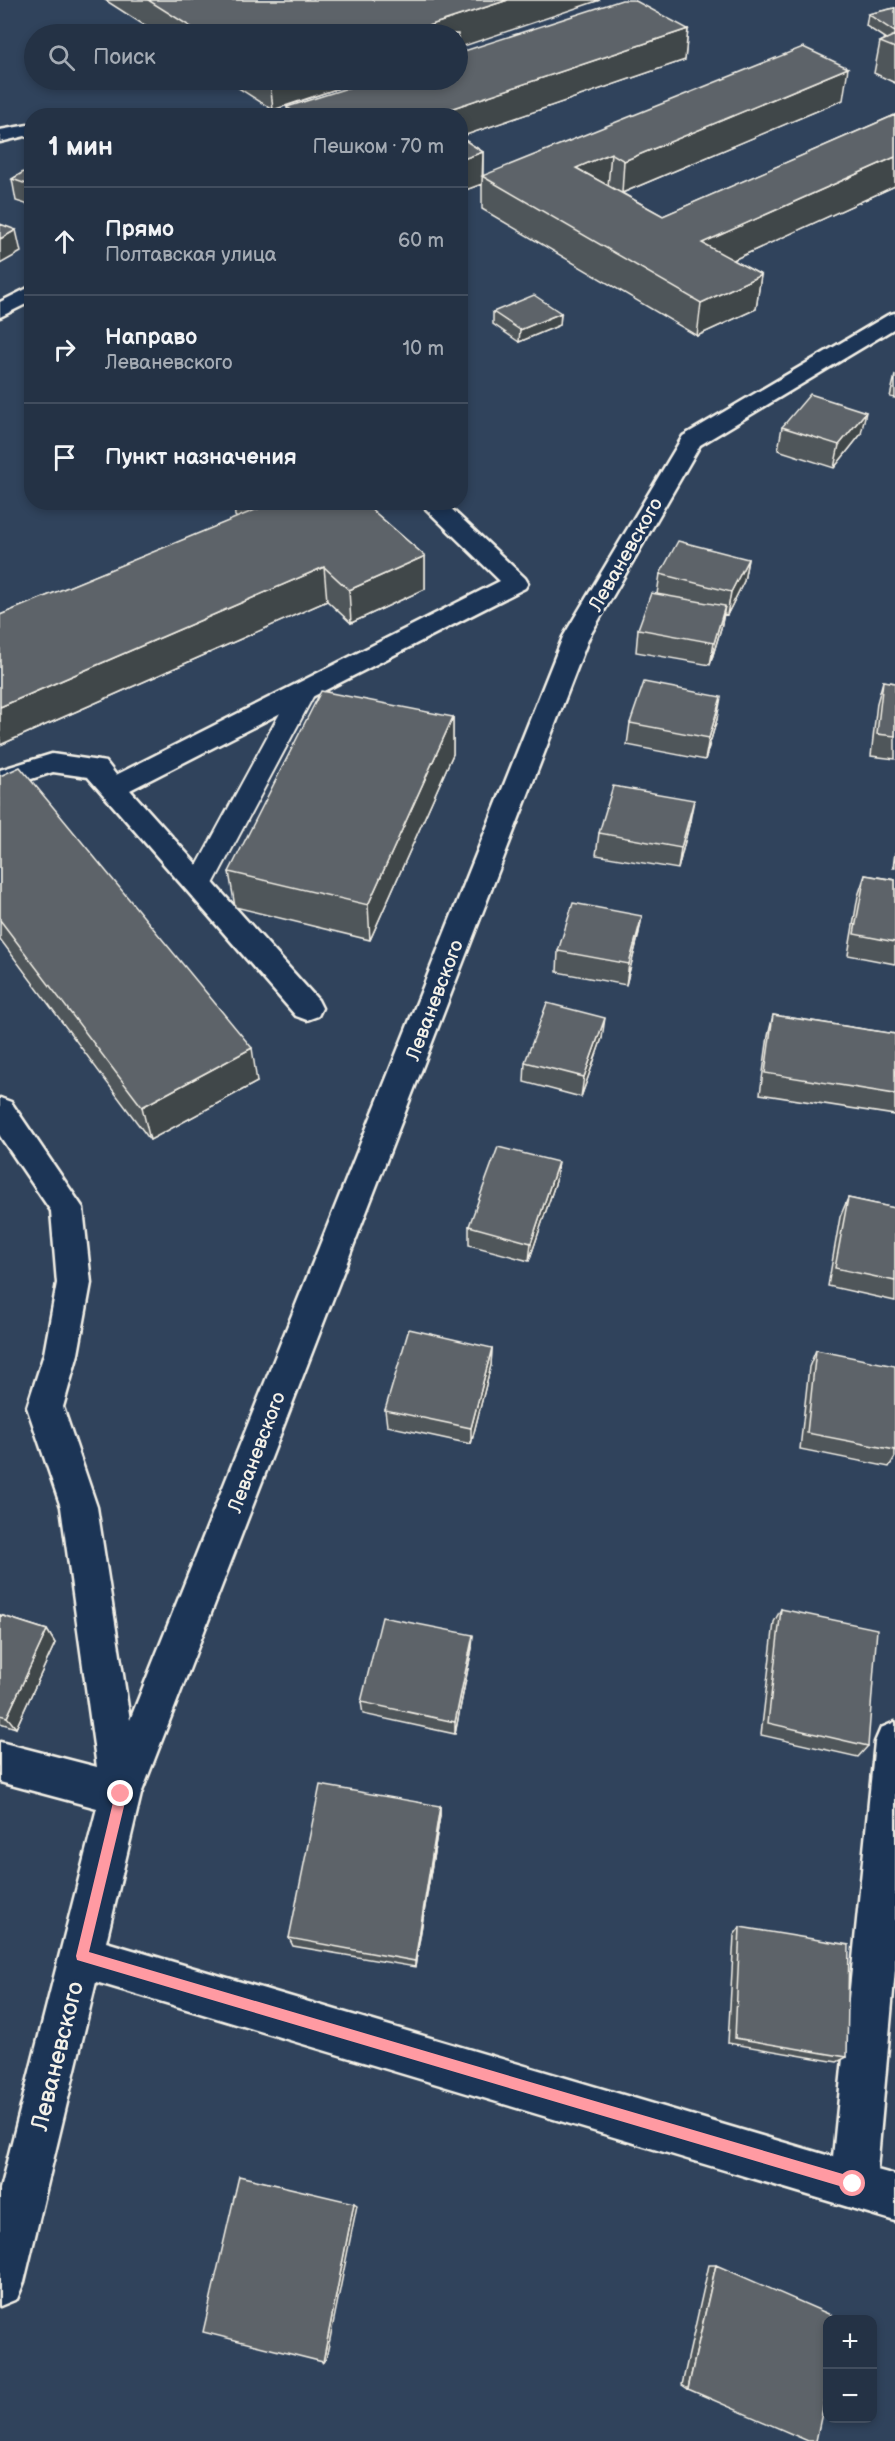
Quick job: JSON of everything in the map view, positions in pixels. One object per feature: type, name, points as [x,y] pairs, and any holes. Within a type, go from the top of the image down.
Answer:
[{"type":"street","points":[[0,136],[24,133]]},
{"type":"street","points":[[0,311],[24,297]]},
{"type":"street","name":"Леваневского","points":[[0,2282],[121,1794],[576,637],[691,441],[895,319]]},
{"type":"street","points":[[112,788],[516,583],[438,510]]},
{"type":"street","points":[[0,780],[52,763],[96,769],[307,1008]]},
{"type":"street","name":"Леваневского","points":[[0,1111],[67,1208],[74,1283],[61,1354],[45,1407],[79,1507],[121,1794]]},
{"type":"street","points":[[853,2184],[895,1742]]},
{"type":"street","points":[[0,1762],[121,1794]]},
{"type":"street","points":[[82,1956],[895,2198]]},
{"type":"lane","points":[[198,886],[304,691]]},
{"type":"building","points":[[148,0],[508,0],[434,24],[186,24]]},
{"type":"building","points":[[622,0],[634,0],[688,29],[453,108],[287,107],[341,90],[468,90],[468,50]]},
{"type":"building","points":[[895,8],[895,32],[868,14]]},
{"type":"building","points":[[895,35],[895,48],[880,42]]},
{"type":"building","points":[[803,47],[848,68],[624,161],[611,153],[576,168],[663,216],[895,115],[895,157],[702,243],[761,275],[701,303],[482,176]]},
{"type":"building","points":[[468,142],[483,152],[468,157]]},
{"type":"building","points":[[24,172],[24,183],[12,179]]},
{"type":"building","points":[[0,224],[16,230],[0,239]]},
{"type":"building","points":[[534,295],[561,313],[520,330],[493,312]]},
{"type":"building","points":[[810,394],[866,412],[839,445],[782,427]]},
{"type":"building","points":[[255,510],[372,510],[425,556],[349,590],[324,567],[0,707],[0,615]]},
{"type":"building","points":[[678,541],[748,559],[731,592],[660,574]]},
{"type":"building","points":[[651,593],[725,606],[714,643],[638,629]]},
{"type":"building","points":[[883,681],[895,683],[895,736],[877,734]]},
{"type":"building","points":[[644,682],[721,697],[709,738],[630,723]]},
{"type":"building","points":[[321,691],[453,717],[368,905],[229,872]]},
{"type":"building","points":[[20,767],[252,1048],[142,1107],[0,920],[0,776]]},
{"type":"building","points":[[613,786],[694,800],[681,848],[599,833]]},
{"type":"building","points":[[865,875],[895,880],[895,942],[854,934]]},
{"type":"building","points":[[573,903],[642,916],[629,964],[558,951]]},
{"type":"building","points":[[547,1003],[605,1018],[584,1077],[525,1062]]},
{"type":"building","points":[[773,1015],[895,1034],[895,1094],[765,1073]]},
{"type":"building","points":[[498,1147],[558,1162],[531,1243],[469,1226]]},
{"type":"building","points":[[848,1198],[895,1208],[895,1281],[835,1268]]},
{"type":"building","points":[[409,1329],[492,1348],[471,1428],[385,1410]]},
{"type":"building","points":[[816,1350],[895,1366],[895,1450],[807,1433]]},
{"type":"building","points":[[781,1609],[877,1629],[868,1746],[768,1723]]},
{"type":"building","points":[[0,1615],[47,1630],[7,1717],[0,1715]]},
{"type":"building","points":[[382,1617],[473,1635],[455,1722],[361,1702]]},
{"type":"building","points":[[320,1785],[440,1806],[415,1961],[289,1938]]},
{"type":"building","points":[[740,1927],[849,1945],[847,2057],[735,2038]]},
{"type":"building","points":[[239,2176],[354,2203],[323,2362],[203,2332]]},
{"type":"building","points":[[716,2265],[831,2315],[823,2315],[823,2408],[816,2441],[808,2441],[688,2389]]},
{"type":"route","points":[[121,1794],[82,1956],[853,2184]]}]
